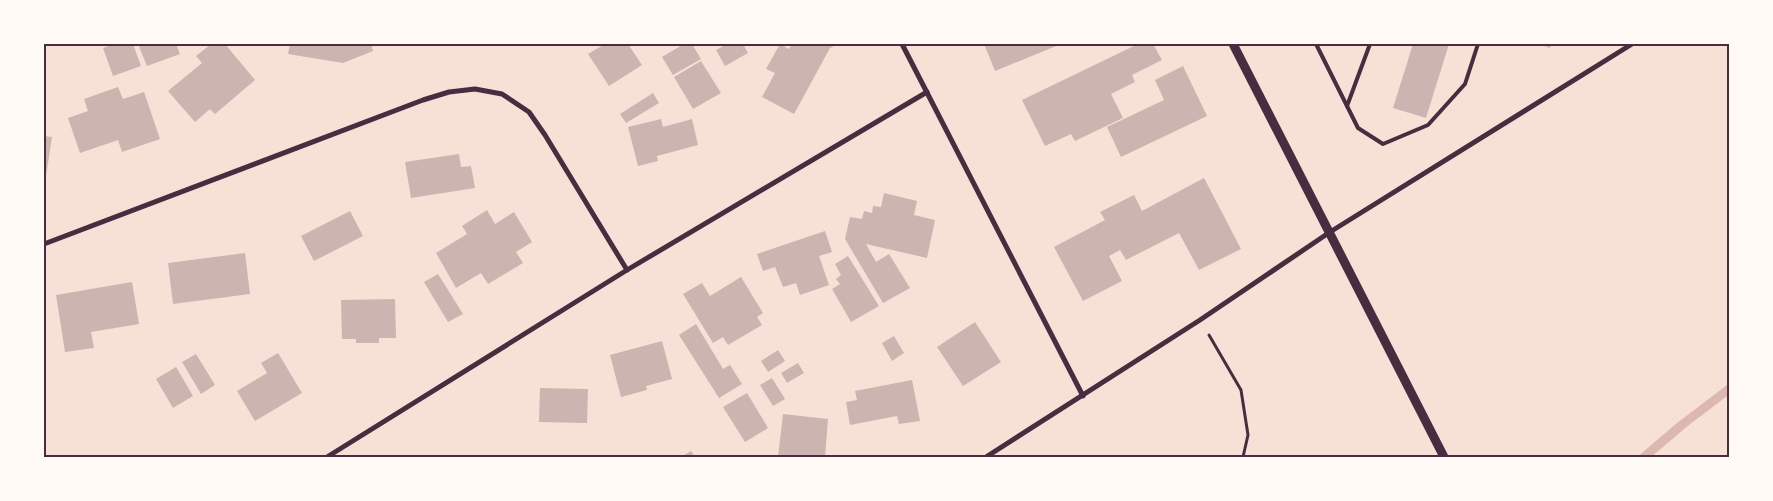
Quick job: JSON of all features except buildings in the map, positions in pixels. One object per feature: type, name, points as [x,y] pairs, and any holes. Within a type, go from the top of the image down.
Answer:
[{"type":"street","points":[[902,44],[1082,396]]},
{"type":"street","points":[[1234,44],[1444,457]]},
{"type":"street","points":[[986,457],[1200,320],[1330,232],[1632,44]]},
{"type":"street","points":[[44,244],[423,100],[450,92],[475,89],[502,94],[529,112],[627,270]]},
{"type":"street","points":[[326,457],[627,270],[926,92]]},
{"type":"lane","points":[[1316,44],[1358,128],[1383,144],[1428,124],[1465,84],[1478,44]]},
{"type":"lane","points":[[1347,106],[1370,44]]},
{"type":"path","points":[[1200,320],[1241,390],[1248,435],[1242,457]]},
{"type":"waterway","points":[[1644,457],[1729,389]]}]
